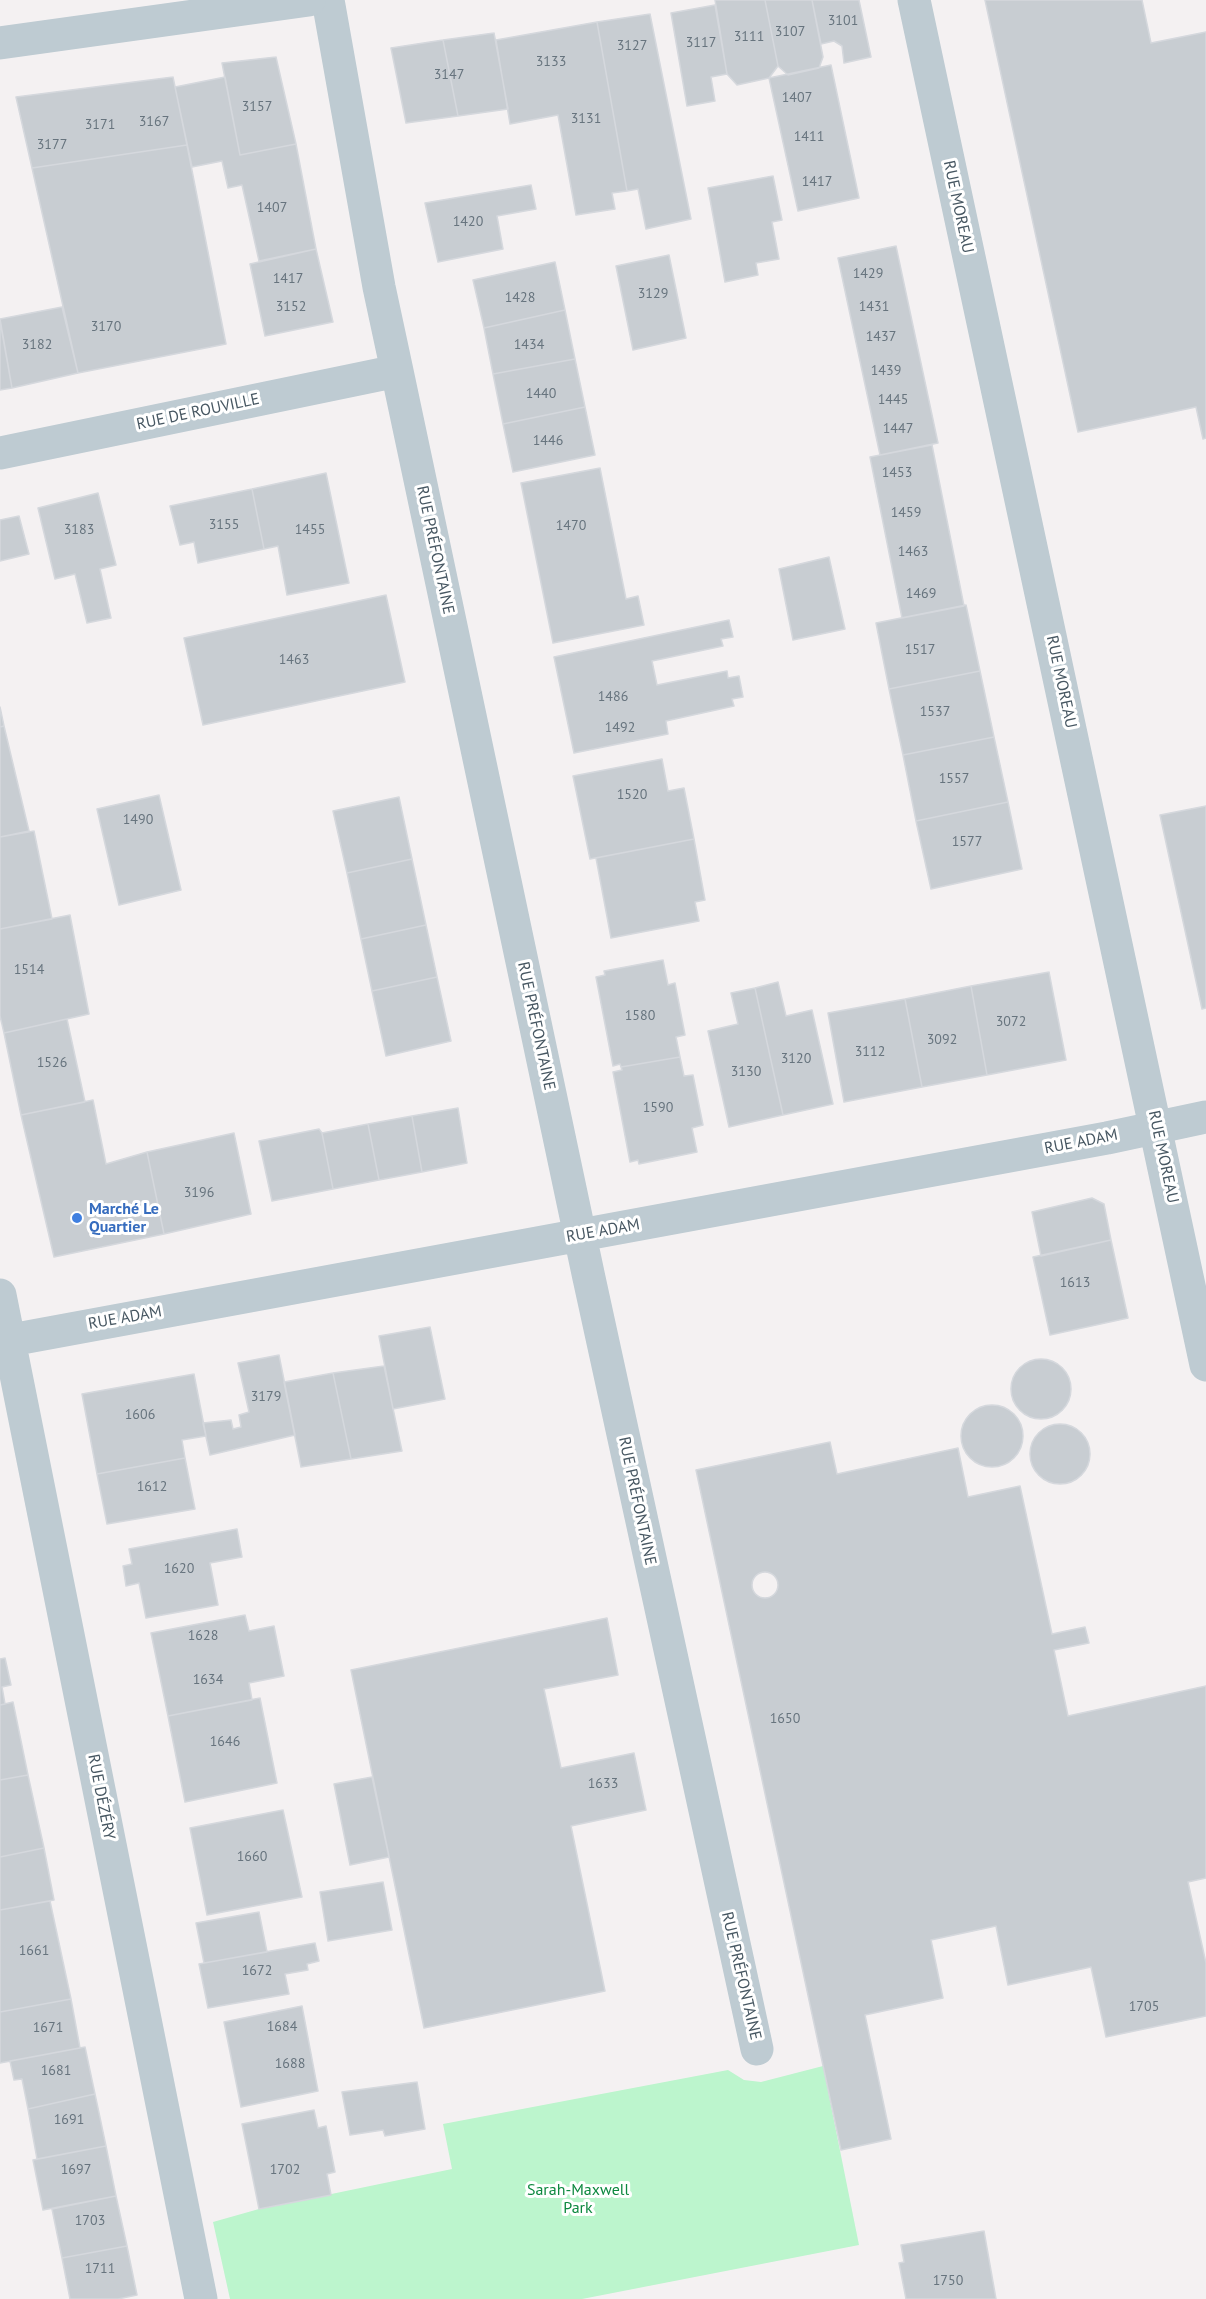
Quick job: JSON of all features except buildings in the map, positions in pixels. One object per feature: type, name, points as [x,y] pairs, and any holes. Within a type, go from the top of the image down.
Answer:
[{"type":"street","points":[[0,43],[309,0]]},
{"type":"street","name":"RUE PRÉFONTAINE","points":[[328,0],[379,287],[580,1235],[757,2049]]},
{"type":"street","name":"RUE MOREAU","points":[[914,0],[1206,1365]]},
{"type":"street","name":"RUE DE ROUVILLE","points":[[0,453],[397,371]]},
{"type":"street","name":"RUE ADAM","points":[[4,1341],[1206,1117]]},
{"type":"street","name":"RUE DÉZÉRY","points":[[0,1295],[4,1341],[201,2299]]},
{"type":"green space","name":"Sarah-Maxwell Park","points":[[823,2066],[859,2245],[582,2299],[230,2299],[213,2222],[259,2209],[452,2169],[443,2124],[728,2070],[744,2080],[761,2082]]},
{"type":"place","name":"Marché Le Quartier","points":[[77,1218]]}]
